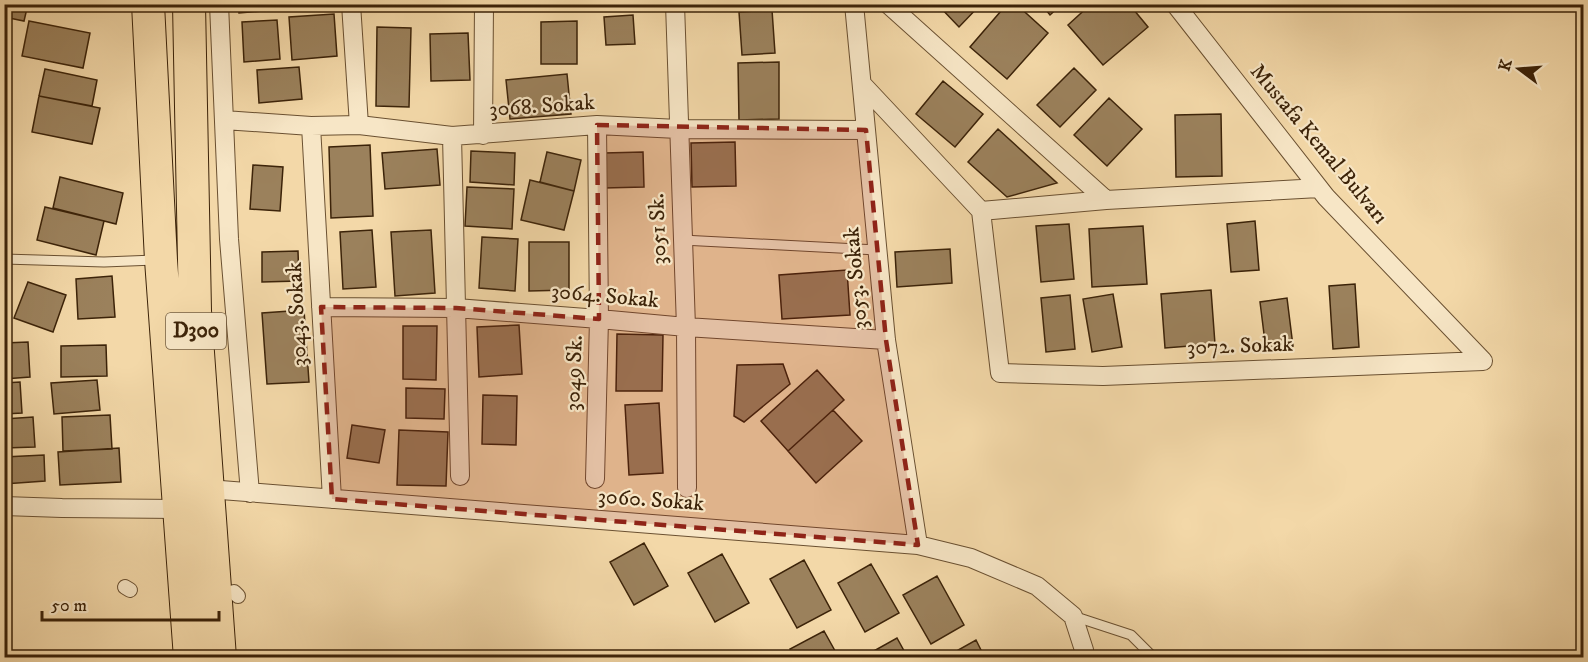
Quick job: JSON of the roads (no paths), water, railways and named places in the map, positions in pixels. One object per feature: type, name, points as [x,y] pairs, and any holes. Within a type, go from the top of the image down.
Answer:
[{"type":"highway","name":"D300","points":[[148,4],[160,260],[190,657]]},
{"type":"highway","name":"D300","points":[[189,4],[195,311],[220,657]]},
{"type":"street","points":[[219,4],[229,239],[250,493]]},
{"type":"street","points":[[351,4],[359,125]]},
{"type":"street","points":[[483,135],[484,4]]},
{"type":"street","name":"3051 Sk.","points":[[675,4],[686,327],[687,488]]},
{"type":"street","name":"3053. Sokak","points":[[854,4],[886,340],[918,545]]},
{"type":"street","points":[[888,4],[1106,200]]},
{"type":"street","name":"Mustafa Kemal Bulvarı","points":[[1174,4],[1326,197],[1483,361]]},
{"type":"street","points":[[862,84],[981,211],[1106,200],[1319,188]]},
{"type":"street","name":"3068. Sokak","points":[[224,120],[311,126],[359,125],[452,136],[597,125],[678,129],[866,130]]},
{"type":"street","name":"3049 Sk.","points":[[595,479],[599,319],[597,125]]},
{"type":"street","name":"3043. Sokak","points":[[311,126],[332,499]]},
{"type":"street","points":[[452,136],[460,476]]},
{"type":"street","name":"3072. Sokak","points":[[981,211],[1000,373],[1102,376],[1483,361]]},
{"type":"street","name":"3064. Sokak","points":[[321,307],[456,308],[686,327],[886,340]]},
{"type":"street","name":"3060. Sokak","points":[[207,489],[918,545],[971,558],[1037,586],[1073,616]]},
{"type":"street","points":[[4,506],[178,509]]},
{"type":"street","points":[[1073,616],[1084,650],[1084,657]]},
{"type":"lane","points":[[682,240],[877,249]]},
{"type":"lane","points":[[4,259],[104,262],[160,260]]},
{"type":"lane","points":[[1073,616],[1131,635],[1154,657]]}]
